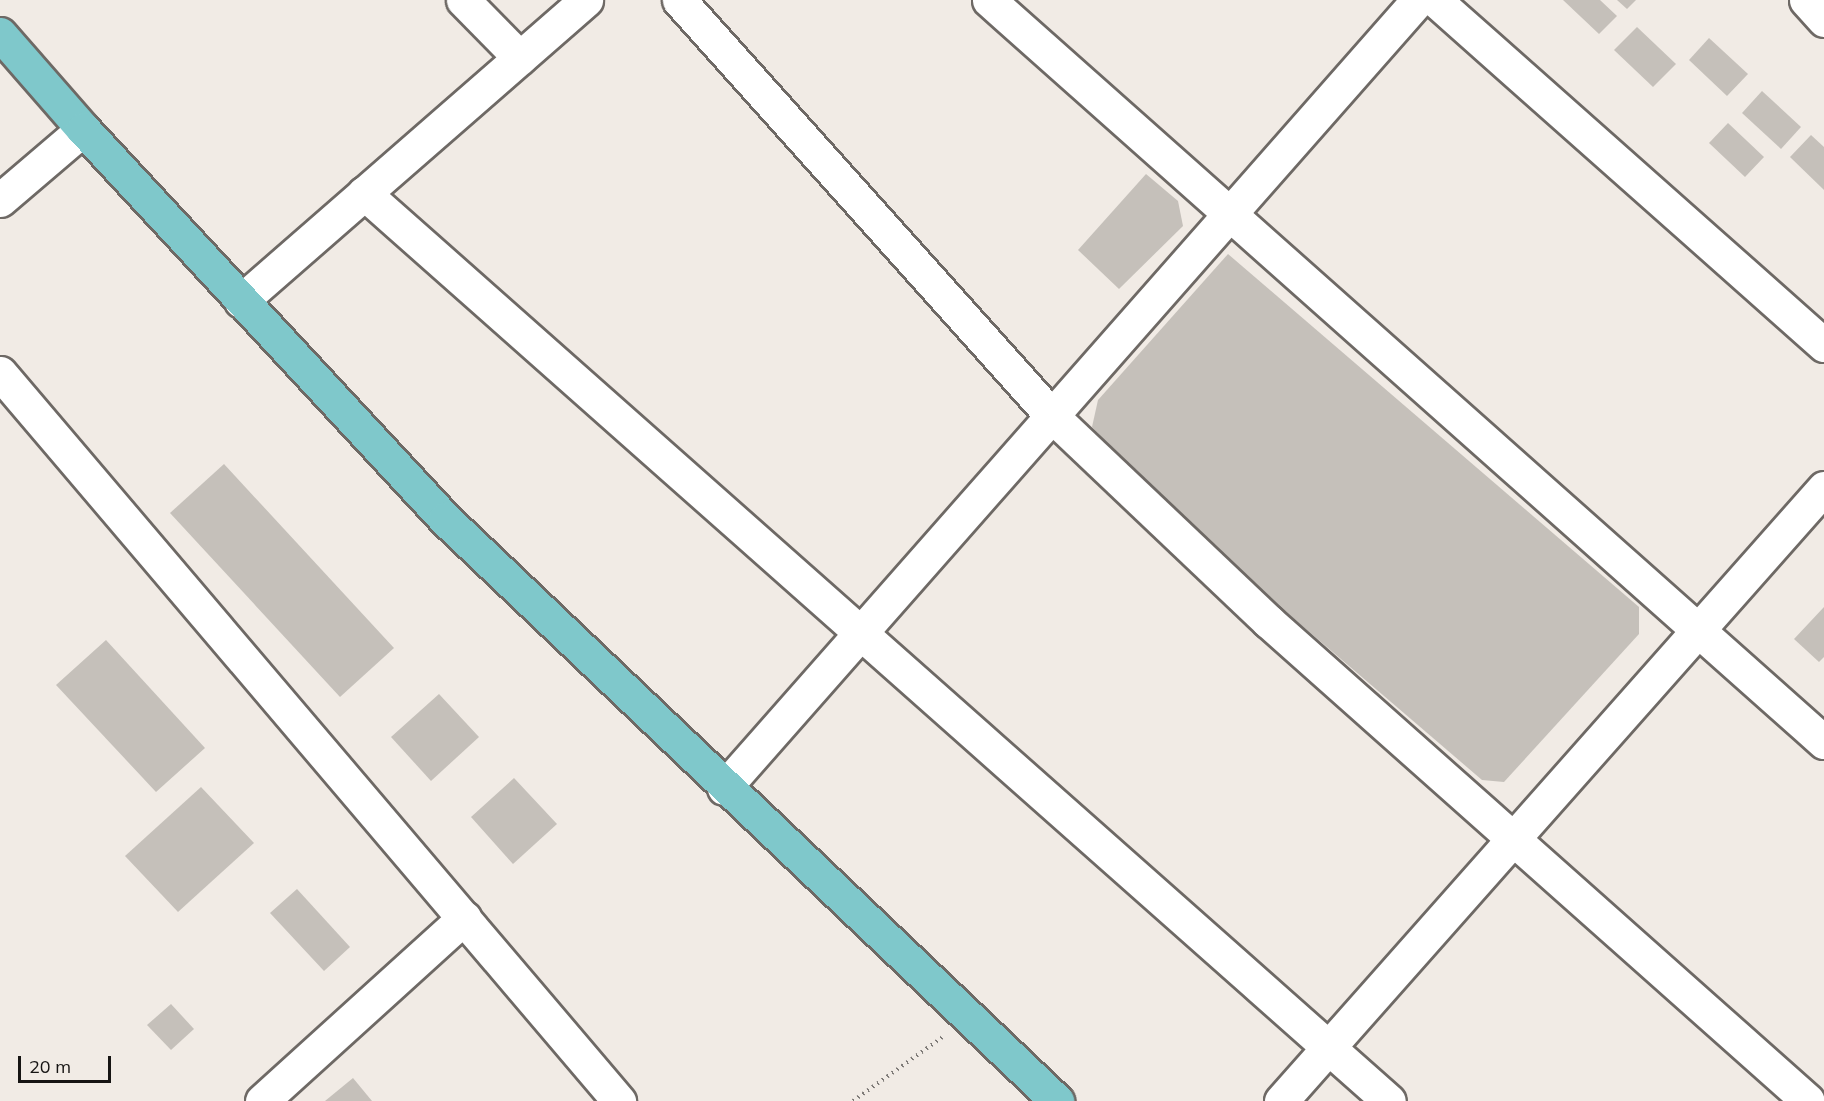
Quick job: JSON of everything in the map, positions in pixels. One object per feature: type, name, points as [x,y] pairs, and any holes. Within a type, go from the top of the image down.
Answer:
[{"type":"main road","points":[[0,34],[83,129],[444,519],[724,788],[1057,1101]]},
{"type":"street","points":[[463,0],[520,58]]},
{"type":"street","points":[[241,301],[586,0]]},
{"type":"street","points":[[679,0],[1052,416],[1268,621],[1808,1101]]},
{"type":"street","points":[[989,0],[1824,742]]},
{"type":"street","points":[[724,788],[1418,0]]},
{"type":"street","points":[[1435,0],[1824,345]]},
{"type":"street","points":[[1806,0],[1824,20]]},
{"type":"street","points":[[0,200],[83,129]]},
{"type":"street","points":[[364,193],[1389,1101]]},
{"type":"street","points":[[0,373],[619,1101]]},
{"type":"street","points":[[1281,1101],[1824,488]]},
{"type":"street","points":[[262,1101],[464,918]]},
{"type":"path","points":[[854,1101],[968,1018]]},
{"type":"building","points":[[1563,0],[1600,0],[1617,16],[1599,34]]},
{"type":"building","points":[[1617,0],[1636,0],[1627,9]]},
{"type":"building","points":[[1637,27],[1676,64],[1653,87],[1614,50]]},
{"type":"building","points":[[1709,38],[1748,74],[1727,96],[1689,60]]},
{"type":"building","points":[[1762,91],[1801,127],[1781,149],[1742,113]]},
{"type":"building","points":[[1728,123],[1764,157],[1745,177],[1709,143]]},
{"type":"building","points":[[1811,135],[1824,147],[1824,190],[1790,157]]},
{"type":"building","points":[[1146,174],[1178,201],[1183,226],[1119,289],[1078,250]]},
{"type":"building","points":[[1228,254],[1639,607],[1639,634],[1504,782],[1482,780],[1236,569],[1179,519],[1092,427],[1098,400]]},
{"type":"building","points":[[224,464],[394,648],[340,697],[170,513]]},
{"type":"building","points":[[1824,607],[1824,657],[1819,662],[1794,639]]},
{"type":"building","points":[[106,640],[205,748],[156,792],[56,685]]},
{"type":"building","points":[[439,694],[479,737],[431,781],[391,737]]},
{"type":"building","points":[[514,778],[557,824],[513,864],[471,817]]},
{"type":"building","points":[[201,787],[254,843],[178,912],[125,856]]},
{"type":"building","points":[[297,889],[350,947],[324,971],[270,913]]},
{"type":"building","points":[[171,1004],[194,1029],[171,1050],[147,1025]]},
{"type":"building","points":[[353,1078],[372,1101],[325,1101]]}]
